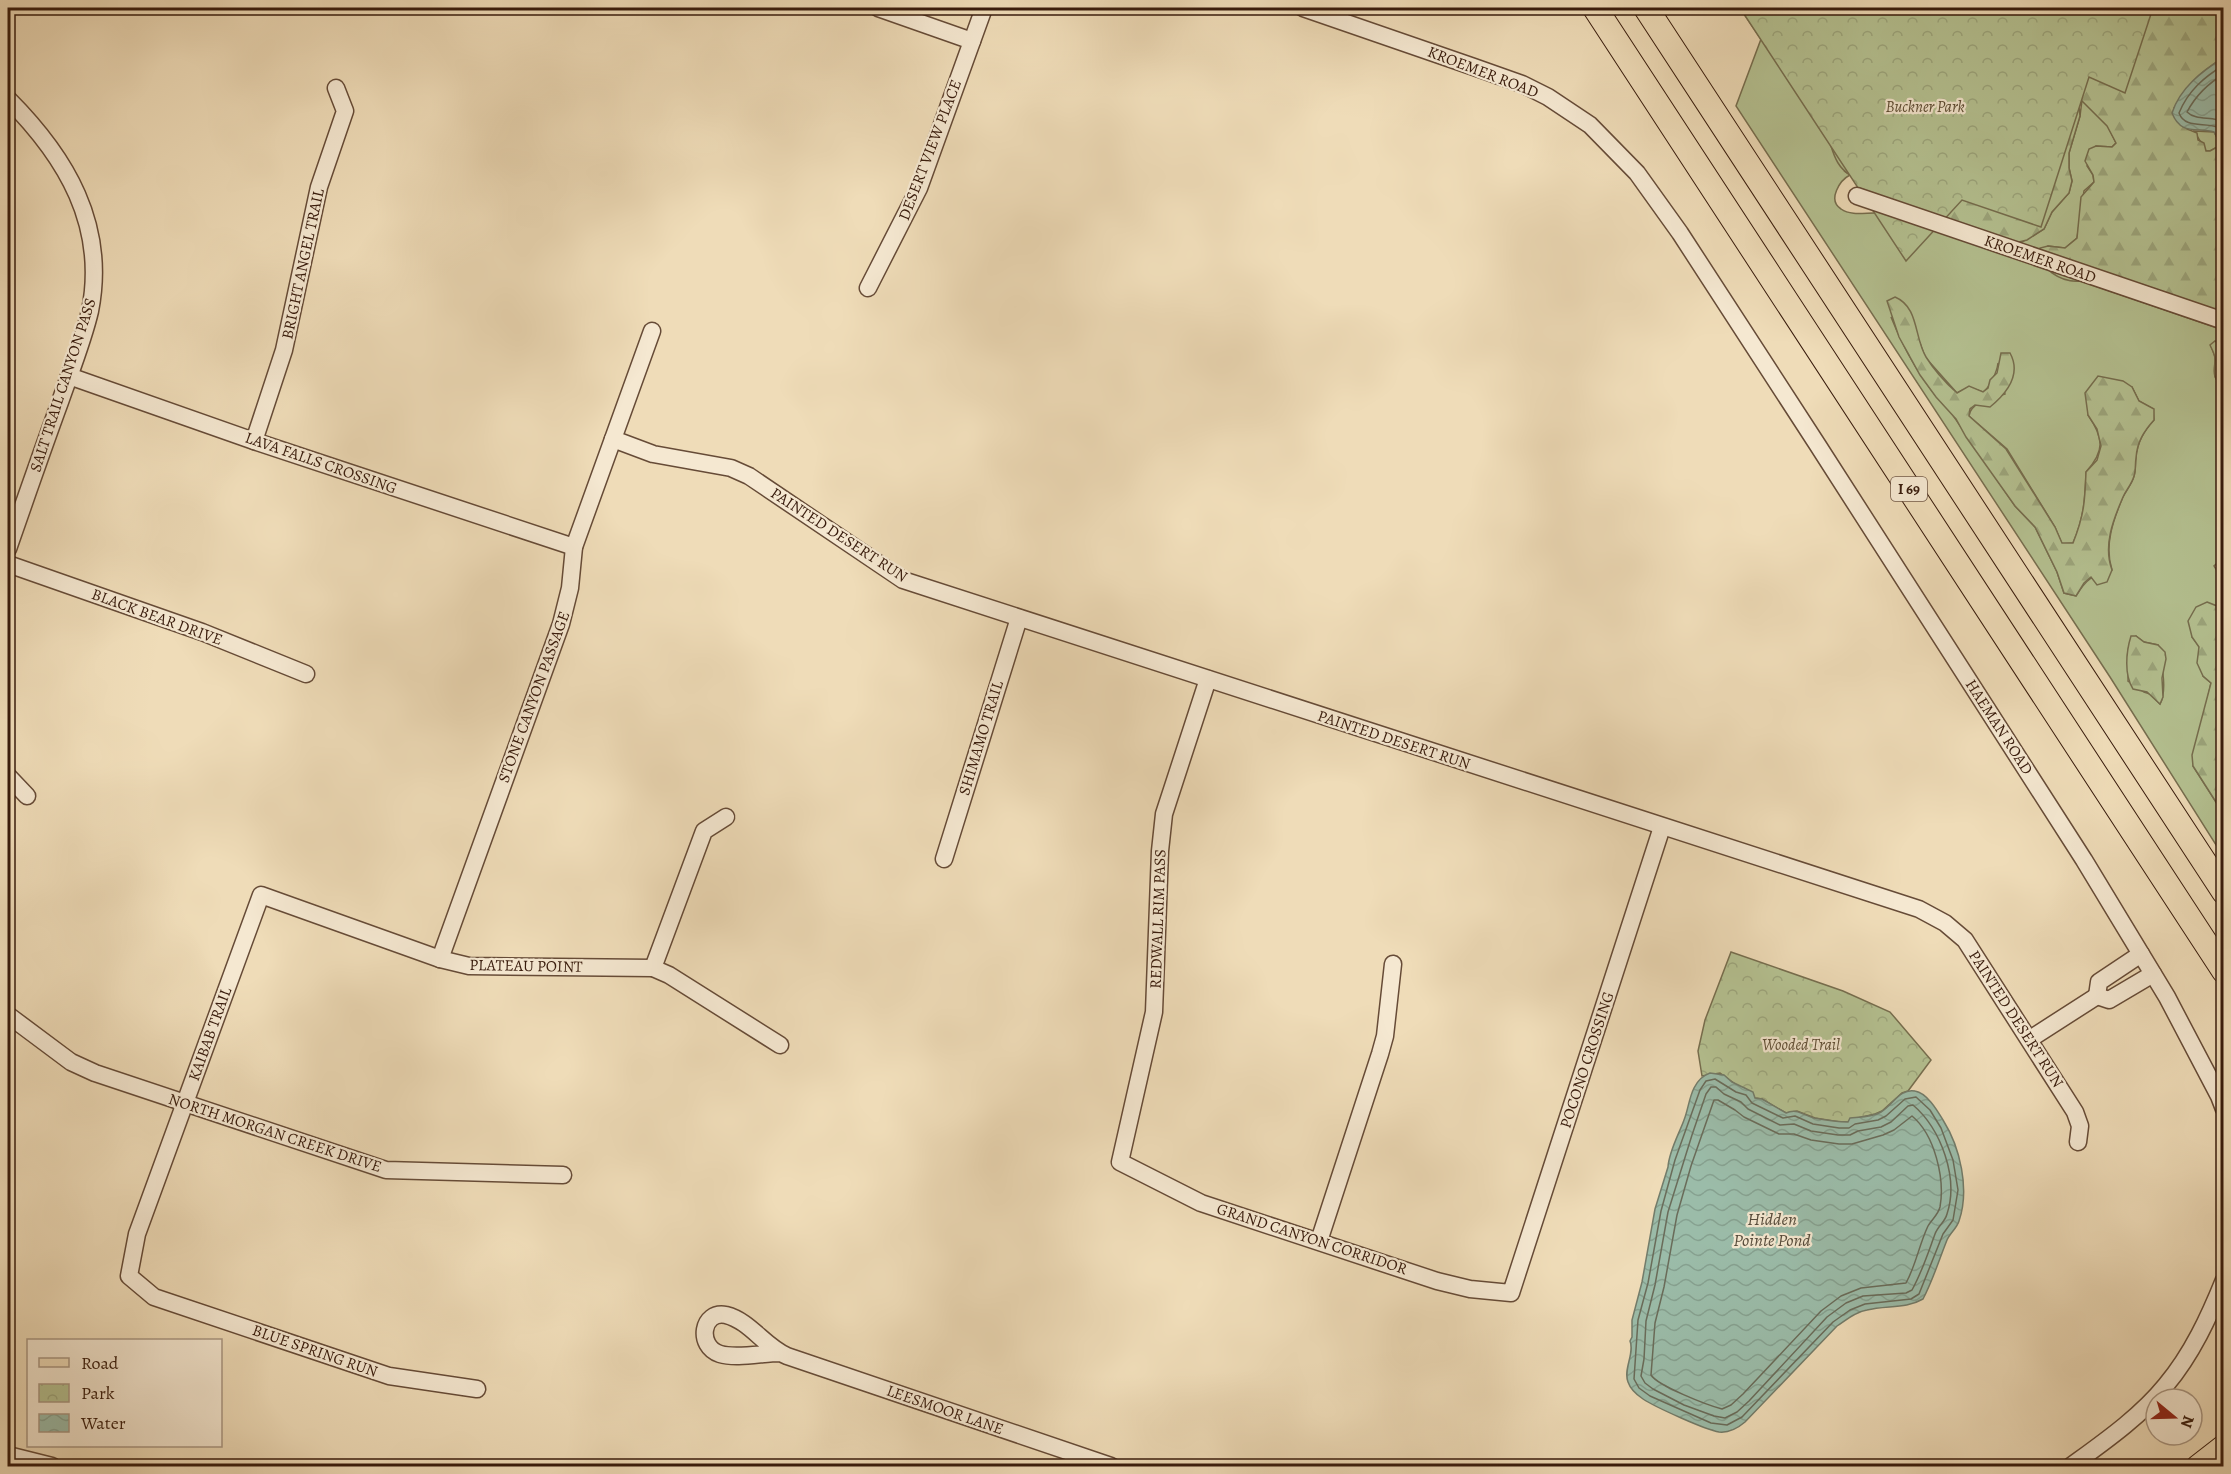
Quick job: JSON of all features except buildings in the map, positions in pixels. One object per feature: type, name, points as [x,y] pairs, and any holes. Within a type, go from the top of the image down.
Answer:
[{"type":"highway","name":"I 69","points":[[1595,8],[2223,971]]},
{"type":"highway","name":"I 69","points":[[1646,8],[2223,892]]},
{"type":"main road","points":[[2197,1467],[2223,1445]]},
{"type":"street","points":[[878,8],[972,40]]},
{"type":"street","name":"DESERT VIEW PLACE","points":[[868,288],[919,188],[984,8]]},
{"type":"street","name":"KROEMER ROAD","points":[[1303,8],[1522,84],[1581,117],[1637,173],[1680,233],[1758,355]]},
{"type":"street","name":"BRIGHT ANGEL TRAIL","points":[[254,441],[284,350],[319,187],[345,111],[336,88]]},
{"type":"street","name":"SALT TRAIL CANYON PASS","points":[[8,99],[31,122],[56,154],[74,184],[86,219],[94,283],[90,312],[8,549]]},
{"type":"street","name":"KROEMER ROAD","points":[[1857,196],[2223,321]]},
{"type":"street","name":"STONE CANYON PASSAGE","points":[[440,959],[561,624],[570,588],[574,547],[652,331]]},
{"type":"street","name":"HAEMAN ROAD","points":[[1758,355],[1984,704],[2141,954],[2219,1096],[2223,1109]]},
{"type":"street","name":"LAVA FALLS CROSSING","points":[[69,376],[254,441],[574,547]]},
{"type":"street","name":"PAINTED DESERT RUN","points":[[613,439],[653,454],[709,464],[749,476],[903,580],[1906,904],[1932,915],[1965,940],[2030,1039],[2075,1112],[2080,1126],[2078,1143]]},
{"type":"street","name":"BLACK BEAR DRIVE","points":[[8,564],[202,632],[306,674]]},
{"type":"street","name":"SHIMAMO TRAIL","points":[[944,859],[1019,618]]},
{"type":"street","name":"REDWALL RIM PASS","points":[[1120,1162],[1154,1012],[1162,824],[1208,679]]},
{"type":"street","points":[[8,776],[27,796]]},
{"type":"street","points":[[653,968],[704,831],[726,817]]},
{"type":"street","name":"POCONO CROSSING","points":[[1511,1293],[1662,826]]},
{"type":"street","name":"PLATEAU POINT","points":[[261,895],[440,959],[469,966],[653,968],[669,975],[780,1045]]},
{"type":"street","name":"KAIBAB TRAIL","points":[[129,1276],[137,1234],[261,895]]},
{"type":"street","points":[[2030,1039],[2097,996],[2099,982],[2141,954]]},
{"type":"street","points":[[1319,1241],[1380,1054],[1393,964]]},
{"type":"street","points":[[2097,996],[2109,1000],[2153,974]]},
{"type":"street","name":"NORTH MORGAN CREEK DRIVE","points":[[8,1015],[71,1062],[95,1072],[386,1170],[563,1175]]},
{"type":"street","name":"GRAND CANYON CORRIDOR","points":[[1120,1162],[1201,1203],[1446,1284],[1511,1293]]},
{"type":"street","name":"BLUE SPRING RUN","points":[[129,1276],[154,1297],[389,1376],[477,1389]]},
{"type":"street","points":[[2071,1467],[2109,1439],[2166,1386],[2187,1357],[2208,1320],[2223,1280]]},
{"type":"street","name":"LEESMOOR LANE","points":[[780,1353],[1111,1467]]},
{"type":"street","points":[[8,1455],[52,1467]]},
{"type":"green space","points":[[1740,8],[1991,206],[1844,171],[1850,175],[1842,181],[1835,196],[1835,201],[1841,209],[1852,213],[1886,214],[1926,226],[2045,267],[2066,279],[2081,281],[2223,330],[2223,346],[2221,344],[2211,345],[2215,357],[2215,377],[2223,385],[2223,558],[2214,566],[2219,574],[2223,575],[2223,612],[2217,606],[2192,637],[2199,646],[2203,676],[2211,683],[2193,766],[2223,813],[2223,856],[2110,677],[1736,106],[1761,39]],"holes":[[[1891,317],[1920,343],[1925,357],[1957,393],[1969,387],[1983,392],[1993,379],[1998,363],[2005,394],[1978,404],[1969,416],[2007,449],[2055,527],[2062,544],[2073,543],[2080,525],[2086,472],[2099,451],[2097,431],[2088,415],[2132,387],[2139,401],[2153,409],[2154,420],[2139,442],[2133,479],[2123,497],[2113,524],[2109,542],[2112,570],[2091,578],[2076,596],[2064,593],[2057,572],[2035,527],[2015,506],[1948,408],[1923,378]],[[2136,636],[2144,642],[2158,645],[2164,683],[2160,704],[2150,694],[2128,681],[2128,650]]]},
{"type":"green space","name":"Buckner Park","points":[[1740,8],[2153,8],[2125,93],[2089,77],[2041,227],[1962,200],[1906,261]]},
{"type":"green space","points":[[2095,8],[2223,8],[2223,58],[2195,80],[2174,108],[2187,129],[2197,133],[2198,140],[2204,143],[2206,151],[2221,145],[2223,149],[2223,328],[2081,281],[2066,280],[2052,273],[2042,262],[2040,248],[2048,246],[2065,248],[2077,238],[2081,197],[2094,182],[2093,175],[2085,161],[2089,149],[2096,146],[2112,147],[2116,143],[2107,126],[2082,101],[2069,153],[2072,181],[2069,193],[2052,212],[2044,229],[2027,240],[2015,243],[1953,221],[1850,175],[1840,166],[1834,155],[1831,146],[1907,188]]},
{"type":"green space","points":[[2082,100],[2108,126],[2116,143],[2112,147],[2096,146],[2087,166],[2093,175],[2094,182],[2084,191],[2077,238],[2065,248],[2048,246],[2039,252],[2010,242],[2022,242],[2044,229],[2052,212],[2069,193],[2072,181],[2069,153],[2080,116]]},
{"type":"green space","points":[[2194,131],[2214,132],[2221,145],[2206,151]]},
{"type":"green space","points":[[1895,297],[1903,302],[1912,315],[1926,357],[1957,393],[1969,386],[1983,392],[1997,373],[2001,353],[2010,353],[2014,369],[2007,390],[1990,407],[1975,405],[1970,409],[1969,416],[2006,449],[2055,527],[2062,543],[2073,543],[2080,525],[2086,472],[2097,460],[2101,446],[2097,429],[2088,415],[2085,393],[2098,376],[2123,381],[2132,387],[2139,401],[2154,409],[2154,420],[2139,442],[2133,479],[2123,497],[2113,524],[2109,542],[2109,561],[2112,570],[2107,582],[2097,585],[2091,577],[2076,596],[2064,593],[2057,572],[2035,527],[2015,506],[1966,437],[1956,419],[1920,375],[1899,337],[1887,301]]},
{"type":"green space","points":[[2215,341],[2223,346],[2223,385],[2219,383],[2214,374],[2215,357],[2210,345]]},
{"type":"green space","points":[[2207,602],[2217,606],[2223,612],[2223,813],[2193,766],[2192,755],[2211,683],[2203,676],[2197,663],[2199,647],[2192,637],[2188,621],[2196,607]]},
{"type":"green space","points":[[2131,636],[2158,645],[2165,652],[2162,678],[2163,697],[2160,704],[2147,692],[2133,689],[2130,683],[2127,663]]},
{"type":"green space","name":"Wooded Trail","points":[[1731,952],[1843,991],[1890,1012],[1931,1060],[1908,1091],[1902,1093],[1882,1111],[1848,1122],[1815,1118],[1797,1111],[1786,1113],[1762,1099],[1755,1098],[1746,1089],[1720,1073],[1702,1076],[1698,1051],[1705,1020]]},
{"type":"water","points":[[2223,58],[2223,149],[2214,132],[2185,128],[2180,125],[2172,113],[2186,88]]},
{"type":"water","name":"Hidden Pointe Pond","points":[[1710,1073],[1724,1075],[1732,1082],[1753,1092],[1755,1098],[1762,1099],[1786,1113],[1797,1112],[1814,1118],[1835,1121],[1848,1122],[1850,1118],[1874,1115],[1905,1092],[1919,1092],[1938,1112],[1949,1131],[1958,1155],[1964,1196],[1959,1221],[1947,1240],[1923,1299],[1903,1306],[1863,1311],[1847,1319],[1837,1326],[1745,1422],[1733,1430],[1723,1432],[1692,1423],[1649,1403],[1634,1391],[1627,1377],[1632,1320],[1642,1282],[1655,1209],[1670,1155],[1692,1092],[1700,1079]]}]
